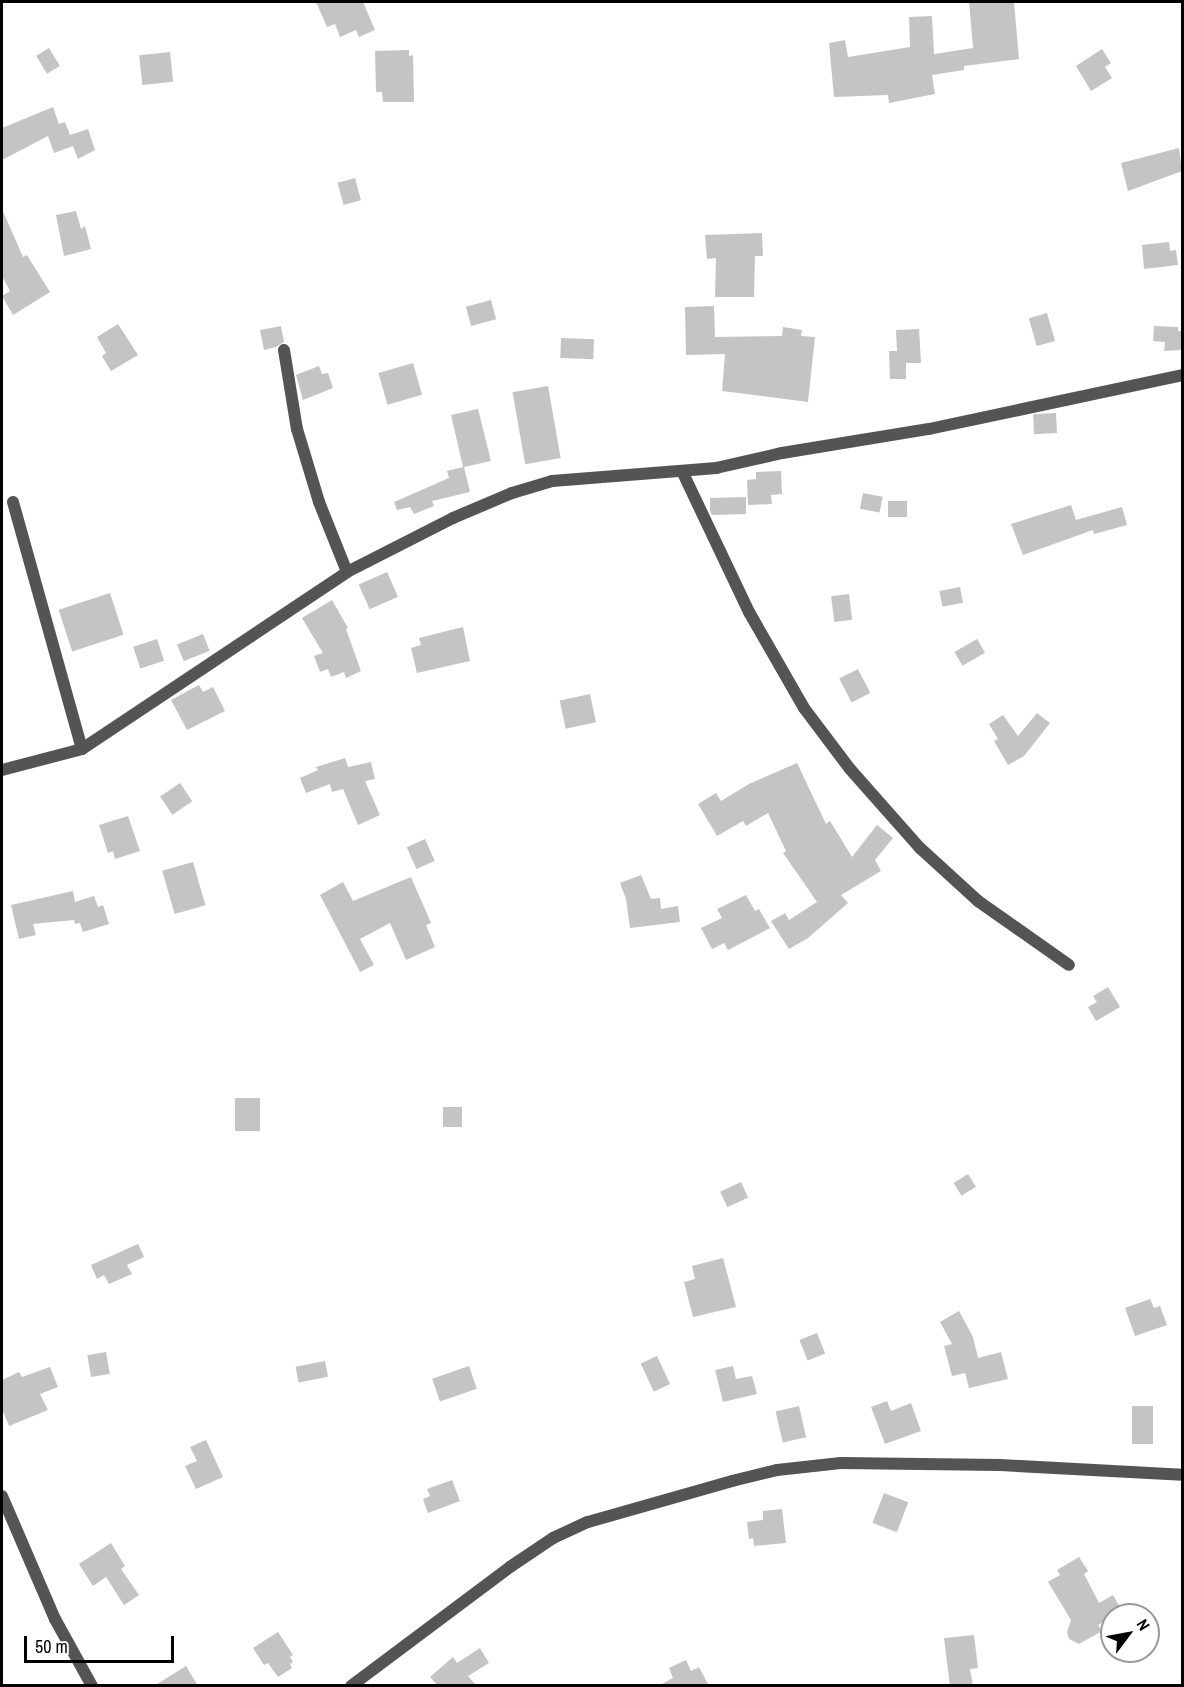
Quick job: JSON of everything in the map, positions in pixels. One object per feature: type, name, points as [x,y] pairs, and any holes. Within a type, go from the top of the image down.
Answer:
[{"type":"street","points":[[285,350],[297,429],[319,502],[347,572]]},
{"type":"street","points":[[2,770],[82,749],[347,572],[453,518],[512,493],[552,481],[682,471],[929,429],[1182,375]]},
{"type":"street","points":[[682,471],[749,612],[804,708],[850,769],[920,848],[978,901],[1069,965]]},
{"type":"street","points":[[14,502],[82,749]]},
{"type":"street","points":[[351,1686],[491,1580],[553,1538],[588,1522],[732,1481],[777,1470],[841,1463],[1000,1465],[1182,1475]]},
{"type":"street","points":[[2,1496],[55,1619],[92,1686]]},
{"type":"building","points":[[316,2],[363,2],[375,30],[359,37],[356,30],[340,37],[335,24],[327,27]]},
{"type":"building","points":[[969,2],[1014,2],[1019,59],[964,66],[964,70],[932,75],[935,94],[889,103],[888,95],[834,97],[829,43],[845,40],[848,57],[910,47],[909,17],[932,16],[934,54],[973,48]]},
{"type":"building","points":[[49,48],[60,66],[47,74],[36,56]]},
{"type":"building","points":[[1102,49],[1111,63],[1105,67],[1112,78],[1091,91],[1076,66]]},
{"type":"building","points":[[409,50],[409,56],[413,55],[414,102],[383,102],[382,92],[376,92],[375,51]]},
{"type":"building","points":[[170,52],[173,82],[142,85],[139,55]]},
{"type":"building","points":[[53,107],[59,124],[65,122],[70,135],[88,129],[95,150],[78,159],[73,146],[54,153],[48,136],[2,160],[2,128]]},
{"type":"building","points":[[1179,148],[1182,171],[1128,191],[1121,163]]},
{"type":"building","points":[[355,178],[361,200],[344,205],[338,183]]},
{"type":"building","points":[[2,209],[23,257],[27,255],[50,292],[13,315],[2,296],[10,291],[2,276]]},
{"type":"building","points":[[76,211],[81,229],[85,226],[91,249],[64,256],[56,215]]},
{"type":"building","points":[[762,233],[763,256],[755,256],[754,297],[715,297],[716,258],[707,259],[705,235]]},
{"type":"building","points":[[1169,242],[1170,251],[1176,250],[1178,265],[1144,269],[1142,245]]},
{"type":"building","points":[[491,300],[496,319],[471,326],[466,307]]},
{"type":"building","points":[[714,306],[715,337],[782,336],[783,327],[802,330],[801,336],[815,337],[808,402],[722,391],[725,354],[686,355],[685,307]]},
{"type":"building","points":[[1047,313],[1055,341],[1037,346],[1029,318]]},
{"type":"building","points":[[118,324],[138,355],[111,371],[102,356],[106,353],[97,337]]},
{"type":"building","points":[[281,326],[284,342],[264,350],[260,330]]},
{"type":"building","points":[[1154,326],[1178,327],[1178,331],[1182,331],[1182,350],[1164,351],[1165,342],[1153,341]]},
{"type":"building","points":[[919,329],[921,363],[906,363],[906,379],[890,379],[889,351],[897,351],[896,330]]},
{"type":"building","points":[[561,338],[594,339],[593,359],[560,358]]},
{"type":"building","points":[[413,363],[422,395],[387,405],[378,373]]},
{"type":"building","points":[[319,366],[322,374],[328,373],[333,388],[303,400],[296,375]]},
{"type":"building","points":[[548,386],[561,458],[525,464],[513,392]]},
{"type":"building","points":[[478,409],[491,461],[464,467],[470,492],[432,501],[434,506],[414,514],[410,507],[397,510],[394,502],[449,478],[447,471],[463,467],[451,415]]},
{"type":"building","points":[[1056,413],[1057,433],[1034,434],[1033,414]]},
{"type":"building","points":[[781,471],[782,494],[771,495],[772,504],[748,505],[747,480],[756,479],[756,472]]},
{"type":"building","points":[[863,493],[883,497],[880,513],[860,509]]},
{"type":"building","points":[[746,497],[746,514],[712,515],[710,511],[710,498]]},
{"type":"building","points":[[888,501],[907,501],[907,517],[888,517]]},
{"type":"building","points":[[1071,505],[1076,520],[1122,507],[1127,525],[1094,534],[1093,530],[1023,555],[1011,524]]},
{"type":"building","points":[[387,572],[398,597],[370,609],[359,585]]},
{"type":"building","points":[[960,587],[963,603],[942,607],[939,591]]},
{"type":"building","points":[[110,593],[124,635],[72,652],[59,610]]},
{"type":"building","points":[[849,594],[852,620],[834,622],[831,596]]},
{"type":"building","points":[[332,600],[348,628],[346,629],[361,671],[346,678],[344,672],[331,677],[328,669],[320,672],[314,656],[323,653],[302,618]]},
{"type":"building","points":[[463,627],[470,661],[417,673],[411,648],[421,645],[419,638]]},
{"type":"building","points":[[203,634],[210,651],[184,661],[177,644]]},
{"type":"building","points":[[157,639],[164,661],[140,669],[133,647]]},
{"type":"building","points":[[977,639],[985,653],[962,666],[954,652]]},
{"type":"building","points":[[858,669],[870,693],[852,703],[839,679]]},
{"type":"building","points":[[199,685],[203,692],[213,687],[225,711],[187,730],[171,700]]},
{"type":"building","points":[[590,694],[596,722],[566,729],[560,700]]},
{"type":"building","points":[[1037,713],[1050,723],[1024,756],[1008,765],[994,741],[998,739],[989,724],[1003,715],[1018,736]]},
{"type":"building","points":[[345,758],[348,767],[371,762],[375,779],[365,781],[380,815],[358,825],[343,789],[332,792],[330,784],[306,793],[300,778],[318,770],[316,767]]},
{"type":"building","points":[[797,763],[826,824],[830,821],[852,857],[877,825],[893,838],[875,860],[881,871],[841,895],[848,903],[808,938],[789,949],[771,921],[785,913],[789,920],[817,902],[783,853],[786,851],[768,813],[746,826],[743,821],[717,836],[698,804],[716,793],[721,801],[749,784]]},
{"type":"building","points":[[180,783],[192,801],[172,815],[160,796]]},
{"type":"building","points":[[128,816],[140,851],[115,859],[113,851],[108,853],[99,825]]},
{"type":"building","points":[[425,839],[435,861],[416,869],[407,847]]},
{"type":"building","points":[[193,862],[205,905],[175,914],[162,871]]},
{"type":"building","points":[[641,875],[651,899],[660,898],[661,909],[678,906],[680,922],[630,928],[626,899],[620,883]]},
{"type":"building","points":[[411,877],[431,923],[426,925],[435,947],[406,960],[390,923],[360,939],[374,965],[360,972],[320,895],[343,882],[353,901]]},
{"type":"building","points":[[73,891],[75,902],[94,896],[98,907],[103,905],[109,924],[83,932],[80,923],[75,924],[74,920],[33,924],[36,935],[19,939],[11,905]]},
{"type":"building","points":[[746,895],[755,911],[759,909],[770,928],[728,950],[724,943],[712,949],[701,928],[722,918],[717,909]]},
{"type":"building","points":[[1108,987],[1120,1007],[1096,1021],[1088,1007],[1097,1002],[1093,996]]},
{"type":"building","points":[[235,1098],[260,1098],[260,1131],[235,1131]]},
{"type":"building","points":[[443,1107],[462,1107],[462,1127],[443,1127]]},
{"type":"building","points":[[968,1174],[976,1187],[962,1196],[954,1183]]},
{"type":"building","points":[[741,1182],[748,1197],[727,1207],[720,1192]]},
{"type":"building","points":[[138,1244],[144,1257],[127,1265],[132,1274],[109,1284],[104,1275],[97,1279],[91,1265]]},
{"type":"building","points":[[723,1258],[736,1307],[693,1317],[684,1282],[695,1279],[692,1266]]},
{"type":"building","points":[[1150,1299],[1154,1308],[1160,1306],[1167,1325],[1135,1336],[1125,1308]]},
{"type":"building","points":[[959,1311],[973,1337],[978,1358],[1001,1352],[1008,1379],[969,1388],[965,1373],[952,1376],[944,1346],[952,1344],[940,1322]]},
{"type":"building","points":[[817,1333],[825,1353],[808,1361],[799,1340]]},
{"type":"building","points":[[106,1352],[110,1374],[91,1377],[87,1355]]},
{"type":"building","points":[[657,1356],[670,1384],[654,1392],[641,1364]]},
{"type":"building","points":[[325,1361],[328,1377],[299,1382],[296,1367]]},
{"type":"building","points":[[469,1366],[477,1389],[440,1401],[432,1379]]},
{"type":"building","points":[[733,1366],[736,1379],[752,1376],[757,1394],[723,1402],[715,1370]]},
{"type":"building","points":[[50,1367],[58,1387],[40,1394],[48,1410],[9,1426],[2,1409],[2,1380],[19,1372],[22,1377]]},
{"type":"building","points":[[887,1401],[891,1411],[911,1403],[921,1431],[885,1444],[871,1407]]},
{"type":"building","points":[[799,1406],[806,1437],[783,1443],[776,1411]]},
{"type":"building","points":[[1132,1406],[1153,1406],[1153,1444],[1132,1444]]},
{"type":"building","points":[[206,1440],[223,1477],[196,1489],[185,1466],[197,1461],[190,1447]]},
{"type":"building","points":[[452,1480],[460,1501],[428,1513],[423,1499],[430,1496],[427,1489]]},
{"type":"building","points":[[884,1493],[908,1502],[897,1532],[873,1523]]},
{"type":"building","points":[[782,1509],[786,1543],[754,1546],[753,1538],[749,1539],[747,1522],[763,1520],[763,1511]]},
{"type":"building","points":[[111,1543],[125,1566],[121,1569],[139,1595],[124,1605],[106,1577],[93,1586],[79,1564]]},
{"type":"building","points":[[1079,1557],[1088,1571],[1084,1574],[1099,1603],[1113,1595],[1118,1603],[1100,1603],[1100,1624],[1098,1625],[1100,1632],[1079,1644],[1069,1639],[1067,1632],[1071,1620],[1048,1582],[1060,1575],[1057,1570]]},
{"type":"building","points":[[278,1632],[293,1655],[290,1657],[293,1662],[290,1664],[292,1668],[278,1677],[268,1663],[264,1665],[253,1648]]},
{"type":"building","points":[[974,1635],[978,1668],[970,1669],[973,1686],[950,1686],[944,1638]]},
{"type":"building","points":[[480,1648],[489,1663],[468,1676],[477,1686],[438,1686],[430,1677],[453,1657],[457,1663]]},
{"type":"building","points":[[686,1660],[691,1671],[699,1667],[709,1686],[658,1686],[673,1678],[669,1668]]},
{"type":"building","points":[[186,1666],[198,1686],[154,1686]]}]
